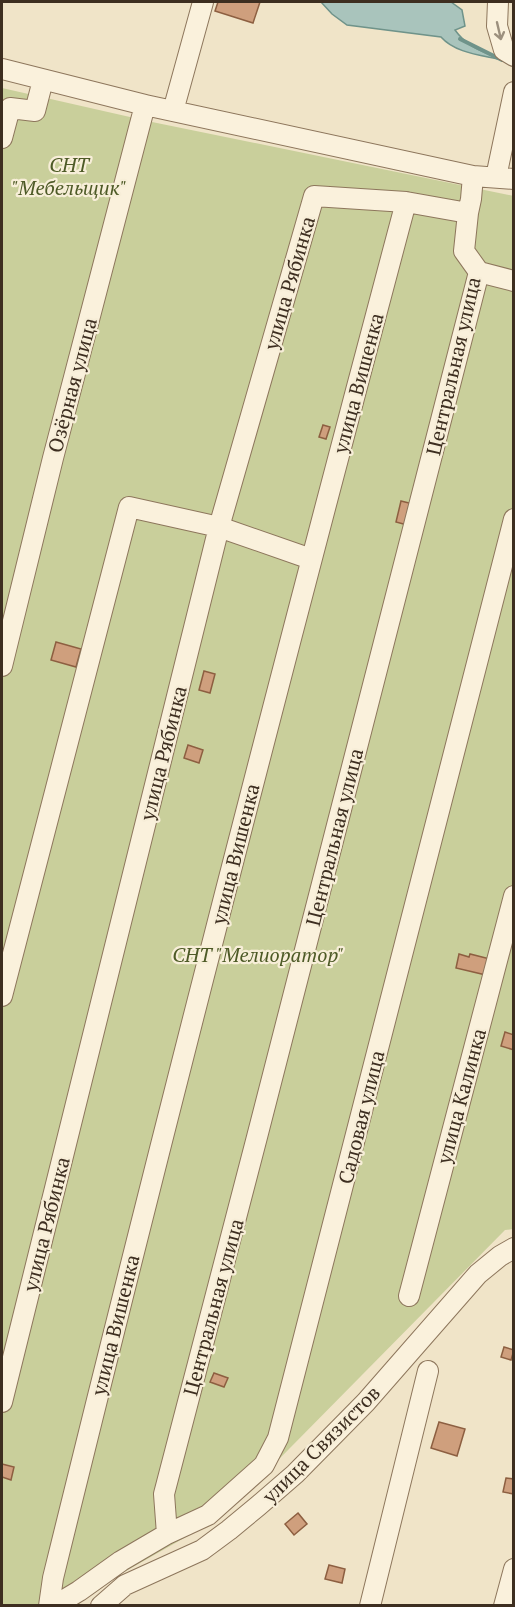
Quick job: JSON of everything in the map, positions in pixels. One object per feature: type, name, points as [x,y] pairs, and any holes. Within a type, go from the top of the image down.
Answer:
[{"type":"street","points":[[173,111],[203,2]]},
{"type":"street","points":[[498,2],[497,26],[504,50],[513,56]]},
{"type":"street","points":[[2,69],[145,105],[473,176],[505,178],[513,92]]},
{"type":"street","points":[[2,138],[6,107],[34,111],[43,80]]},
{"type":"street","name":"Озёрная улица","points":[[2,666],[53,458],[145,105]]},
{"type":"street","points":[[406,202],[468,213],[473,176]]},
{"type":"street","name":"улица Рябинка","points":[[2,1402],[219,527],[314,196],[406,202]]},
{"type":"street","name":"улица Вишенка","points":[[49,1605],[53,1578],[138,1232],[311,559],[406,202]]},
{"type":"street","name":"Центральная улица","points":[[167,1534],[164,1494],[479,273],[464,251],[468,213]]},
{"type":"street","points":[[479,273],[513,280]]},
{"type":"street","points":[[2,996],[129,507],[219,527],[311,559]]},
{"type":"street","name":"Садовая улица","points":[[54,1605],[167,1534],[208,1515],[264,1465],[278,1438],[505,588],[513,519]]},
{"type":"street","name":"улица Калинка","points":[[409,1296],[513,896]]},
{"type":"street","name":"улица Связистов","points":[[109,1603],[124,1585],[202,1550],[295,1474],[366,1402],[478,1275],[513,1248]]},
{"type":"street","points":[[370,1605],[428,1371]]},
{"type":"street","points":[[504,1605],[513,1569]]},
{"type":"green space","name":"СНТ \"Мелиоратор\"","points":[[2,88],[152,122],[514,196],[513,1229],[505,1230],[223,1516],[87,1593],[79,1605],[2,1606]]},
{"type":"water","points":[[321,2],[451,2],[462,10],[465,26],[455,30],[460,36],[476,48],[502,60],[453,47],[441,37],[347,25]]},
{"type":"building","points":[[218,2],[260,2],[253,23],[215,11]]},
{"type":"building","points":[[323,425],[330,427],[326,439],[319,437]]},
{"type":"building","points":[[401,501],[417,505],[411,526],[396,522]]},
{"type":"building","points":[[56,642],[81,649],[76,667],[51,660]]},
{"type":"building","points":[[204,671],[215,674],[210,693],[199,690]]},
{"type":"building","points":[[188,745],[203,750],[199,763],[184,758]]},
{"type":"building","points":[[459,954],[490,959],[486,975],[456,968]]},
{"type":"building","points":[[505,1032],[514,1035],[514,1050],[501,1046]]},
{"type":"building","points":[[504,1347],[514,1350],[511,1360],[501,1357]]},
{"type":"building","points":[[214,1373],[228,1378],[224,1387],[210,1382]]},
{"type":"building","points":[[439,1422],[465,1429],[457,1456],[431,1448]]},
{"type":"building","points":[[2,1464],[14,1467],[11,1480],[2,1477]]},
{"type":"building","points":[[506,1478],[514,1479],[514,1494],[503,1492]]},
{"type":"building","points":[[298,1513],[307,1524],[294,1535],[285,1524]]},
{"type":"building","points":[[329,1565],[345,1569],[342,1583],[325,1579]]},
{"type":"waterway","points":[[460,39],[502,60]]},
{"type":"park label","name":"СНТ \"Мебельщик\"","points":[[69,176]]}]
